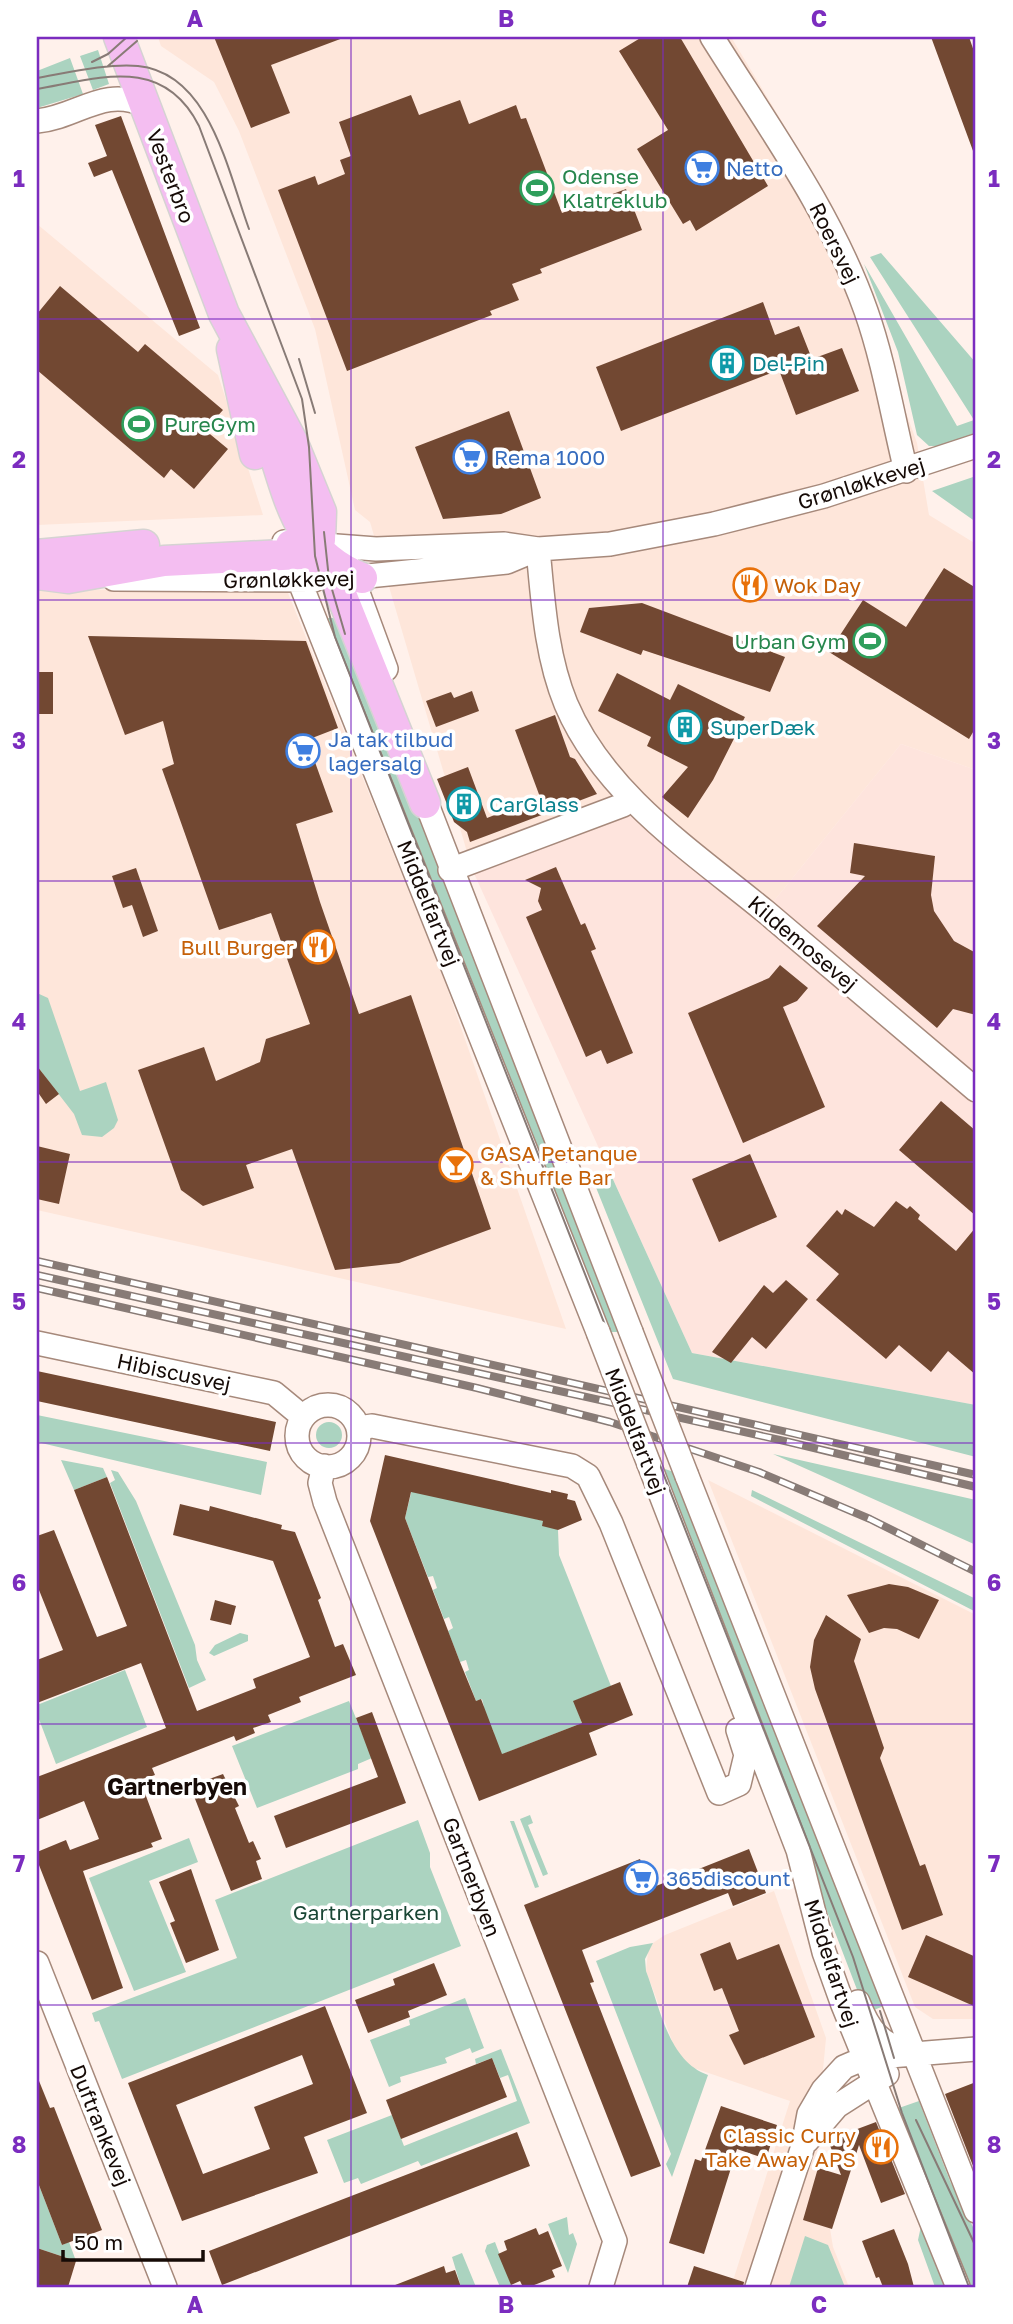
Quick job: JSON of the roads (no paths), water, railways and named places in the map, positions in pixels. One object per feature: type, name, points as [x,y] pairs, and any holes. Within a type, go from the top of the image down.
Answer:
[{"type":"main road","name":"Vesterbro","points":[[119,37],[224,314],[292,441],[321,512],[325,563]]},
{"type":"main road","name":"Vesterbro","points":[[224,314],[254,450],[325,563],[425,803]]},
{"type":"main road","name":"Grønløkkevej","points":[[37,555],[186,543],[325,563]]},
{"type":"main road","points":[[37,574],[68,579],[164,561],[325,563]]},
{"type":"street","name":"Roersvej","points":[[712,37],[818,205],[855,282],[867,313],[906,471]]},
{"type":"street","points":[[37,121],[118,96],[145,105]]},
{"type":"street","name":"Grønløkkevej","points":[[325,563],[376,549],[504,544],[538,549],[610,544],[714,524],[906,471],[976,446]]},
{"type":"street","name":"Grønløkkevej","points":[[325,563],[507,562],[538,549]]},
{"type":"street","name":"Kildemosevej","points":[[538,549],[545,621],[555,672],[566,704],[586,743],[608,774],[630,796],[976,1090]]},
{"type":"street","name":"Middelfartvej","points":[[325,563],[313,614],[702,1599],[798,1850],[824,1952],[958,2287]]},
{"type":"street","points":[[450,870],[623,805],[630,796]]},
{"type":"street","name":"Middelfartvej","points":[[425,803],[976,2211]]},
{"type":"street","name":"Hibiscusvej","points":[[37,1343],[274,1392],[303,1417]]},
{"type":"street","points":[[337,1405],[354,1418],[358,1428],[359,1439],[350,1458],[341,1464],[324,1466],[310,1461],[298,1443],[297,1433],[303,1417],[315,1407],[337,1405]]},
{"type":"street","points":[[358,1428],[373,1426],[572,1466],[588,1476],[611,1523],[719,1793],[739,1784]]},
{"type":"street","name":"Gartnerbyen","points":[[324,1466],[320,1483],[324,1502],[615,2241],[601,2287]]},
{"type":"street","points":[[702,1599],[724,1690],[746,1755],[739,1784]]},
{"type":"street","points":[[739,1784],[773,1801],[787,1822]]},
{"type":"street","points":[[798,1850],[869,2028],[891,2047],[916,2055]]},
{"type":"street","name":"Duftrankevej","points":[[37,1963],[47,2017],[166,2287]]},
{"type":"street","points":[[757,2287],[803,2146],[809,2114],[823,2090],[844,2067],[865,2058],[976,2049]]},
{"type":"street","points":[[803,2146],[828,2114],[916,2055]]},
{"type":"tram line","points":[[92,62],[108,54],[127,37]]},
{"type":"tram line","points":[[108,66],[137,41]]},
{"type":"tram line","points":[[37,78],[127,65],[163,73],[183,86],[213,129],[249,229]]},
{"type":"tram line","points":[[37,89],[106,77],[149,80],[167,89],[184,104],[199,126],[302,399],[309,447],[315,556],[335,637],[853,1957],[902,2113],[969,2287]]},
{"type":"tram line","points":[[299,359],[315,413]]},
{"type":"tram line","points":[[324,532],[329,579],[345,634]]},
{"type":"tram line","points":[[880,2011],[894,2058]]},
{"type":"tram line","points":[[916,2120],[976,2247]]},
{"type":"railway","points":[[37,1261],[976,1475]]},
{"type":"railway","points":[[37,1275],[789,1442],[976,1487]]},
{"type":"railway","points":[[37,1288],[477,1388],[610,1422],[759,1472],[870,1519],[976,1572]]},
{"type":"place","name":"Netto","points":[[702,168]]},
{"type":"place","name":"Odense Klatreklub","points":[[537,188]]},
{"type":"place","name":"Del-Pin","points":[[727,363]]},
{"type":"place","name":"PureGym","points":[[139,424]]},
{"type":"place","name":"Rema 1000","points":[[470,457]]},
{"type":"place","name":"Wok Day","points":[[750,585]]},
{"type":"place","name":"Urban Gym","points":[[870,641]]},
{"type":"place","name":"SuperDæk","points":[[685,727]]},
{"type":"place","name":"Ja tak tilbud lagersalg","points":[[303,751]]},
{"type":"place","name":"CarGlass","points":[[464,804]]},
{"type":"place","name":"Bull Burger","points":[[318,947]]},
{"type":"place","name":"GASA Petanque & Shuffle Bar","points":[[456,1165]]},
{"type":"place","name":"365discount","points":[[641,1878]]},
{"type":"place","name":"Classic Curry Take Away APS","points":[[881,2147]]},
{"type":"district","name":"Gartnerbyen","points":[[177,1786]]},
{"type":"park label","name":"Gartnerparken","points":[[366,1912]]}]
